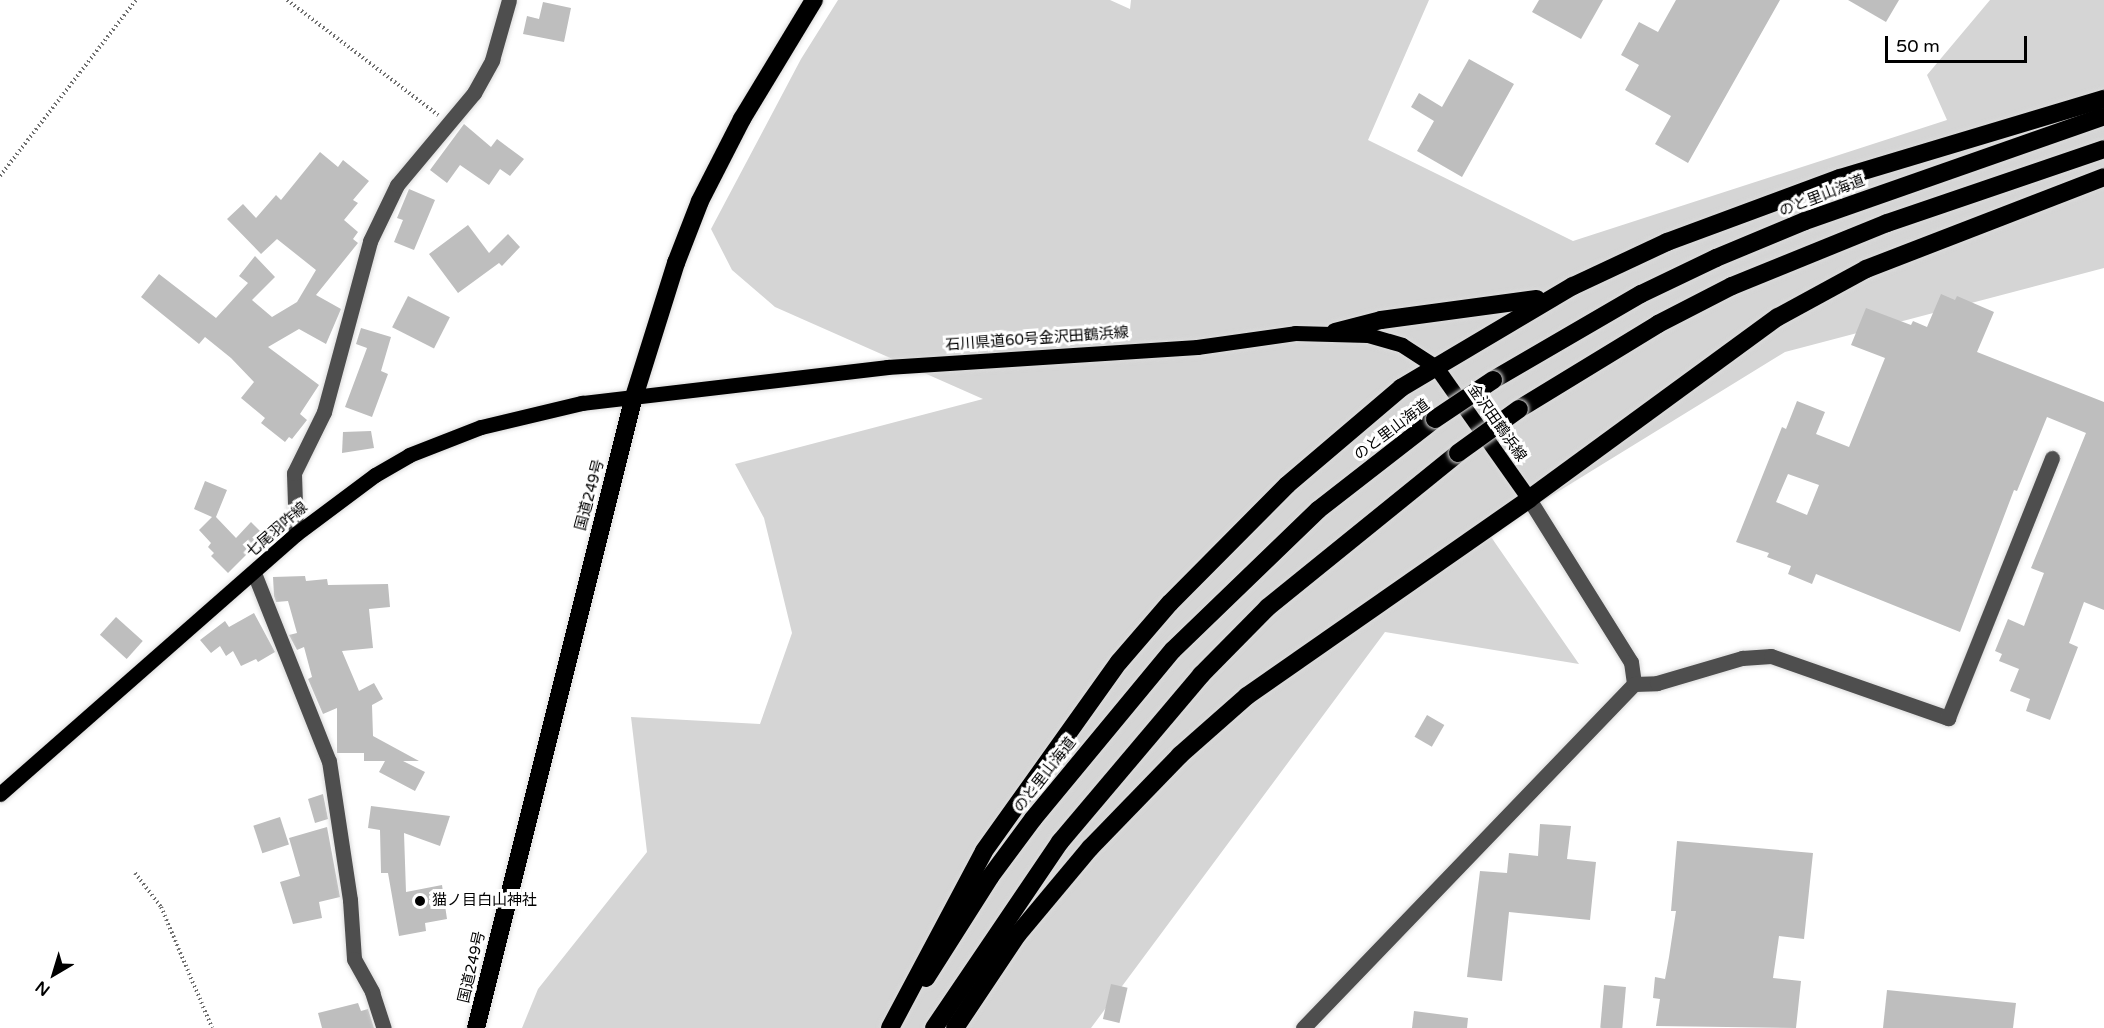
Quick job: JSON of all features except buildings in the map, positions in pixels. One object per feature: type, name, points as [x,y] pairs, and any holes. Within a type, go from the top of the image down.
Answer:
[{"type":"highway","name":"国道249号","points":[[476,1028],[633,400],[700,201],[742,118],[814,0]]},
{"type":"highway","points":[[890,1028],[984,850],[1119,662],[1170,603],[1287,485],[1401,388],[1560,293],[1667,242],[1818,185],[2104,99]]},
{"type":"highway","name":"のと里山海道","points":[[896,1028],[990,877],[1072,769],[1166,658],[1241,580],[1318,510],[1435,419],[1493,380],[1569,334],[1716,258],[1805,221],[2104,116]]},
{"type":"highway","points":[[934,1028],[1060,842],[1201,675],[1269,607],[1458,453],[1519,410],[1658,324],[1732,286],[1887,223],[2104,149]]},
{"type":"highway","points":[[955,1028],[1018,933],[1090,848],[1180,755],[1282,669],[1528,499],[1778,316],[1866,269],[2104,177]]},
{"type":"highway","points":[[1335,332],[1381,320],[1523,303],[1560,293]]},
{"type":"main road","name":"石川県道60号金沢田鶴浜線","points":[[633,400],[886,367],[1197,347],[1295,333],[1368,334],[1402,345],[1436,367]]},
{"type":"main road","name":"金沢田鶴浜線","points":[[1436,367],[1528,499]]},
{"type":"main road","name":"七尾羽咋線","points":[[0,794],[296,534],[409,454],[481,427],[582,403],[633,400]]},
{"type":"street","points":[[296,534],[294,473],[324,412],[370,241],[396,184],[474,93],[492,60],[509,0]]},
{"type":"street","points":[[1303,1028],[1634,684],[1657,683],[1742,657],[1771,656],[1948,718],[2052,458]]},
{"type":"street","points":[[1528,499],[1631,662],[1634,684]]},
{"type":"street","points":[[254,573],[329,761],[350,900],[354,959],[372,992],[384,1028]]},
{"type":"path","points":[[0,176],[136,0]]},
{"type":"path","points":[[287,0],[448,123]]},
{"type":"path","points":[[135,873],[161,907],[212,1028]]},
{"type":"shaded area","points":[[838,0],[1110,0],[1130,9],[1131,0],[1429,0],[1368,140],[1573,241],[1947,120],[1927,75],[1990,0],[2104,0],[2104,268],[1785,352],[1489,534],[1579,664],[1385,632],[1091,1028],[522,1028],[538,989],[647,852],[631,717],[760,724],[792,633],[764,518],[735,464],[983,399],[775,307],[732,270],[711,229],[801,59]]},
{"type":"place","name":"猫ノ目白山神社","points":[[420,901]]}]
